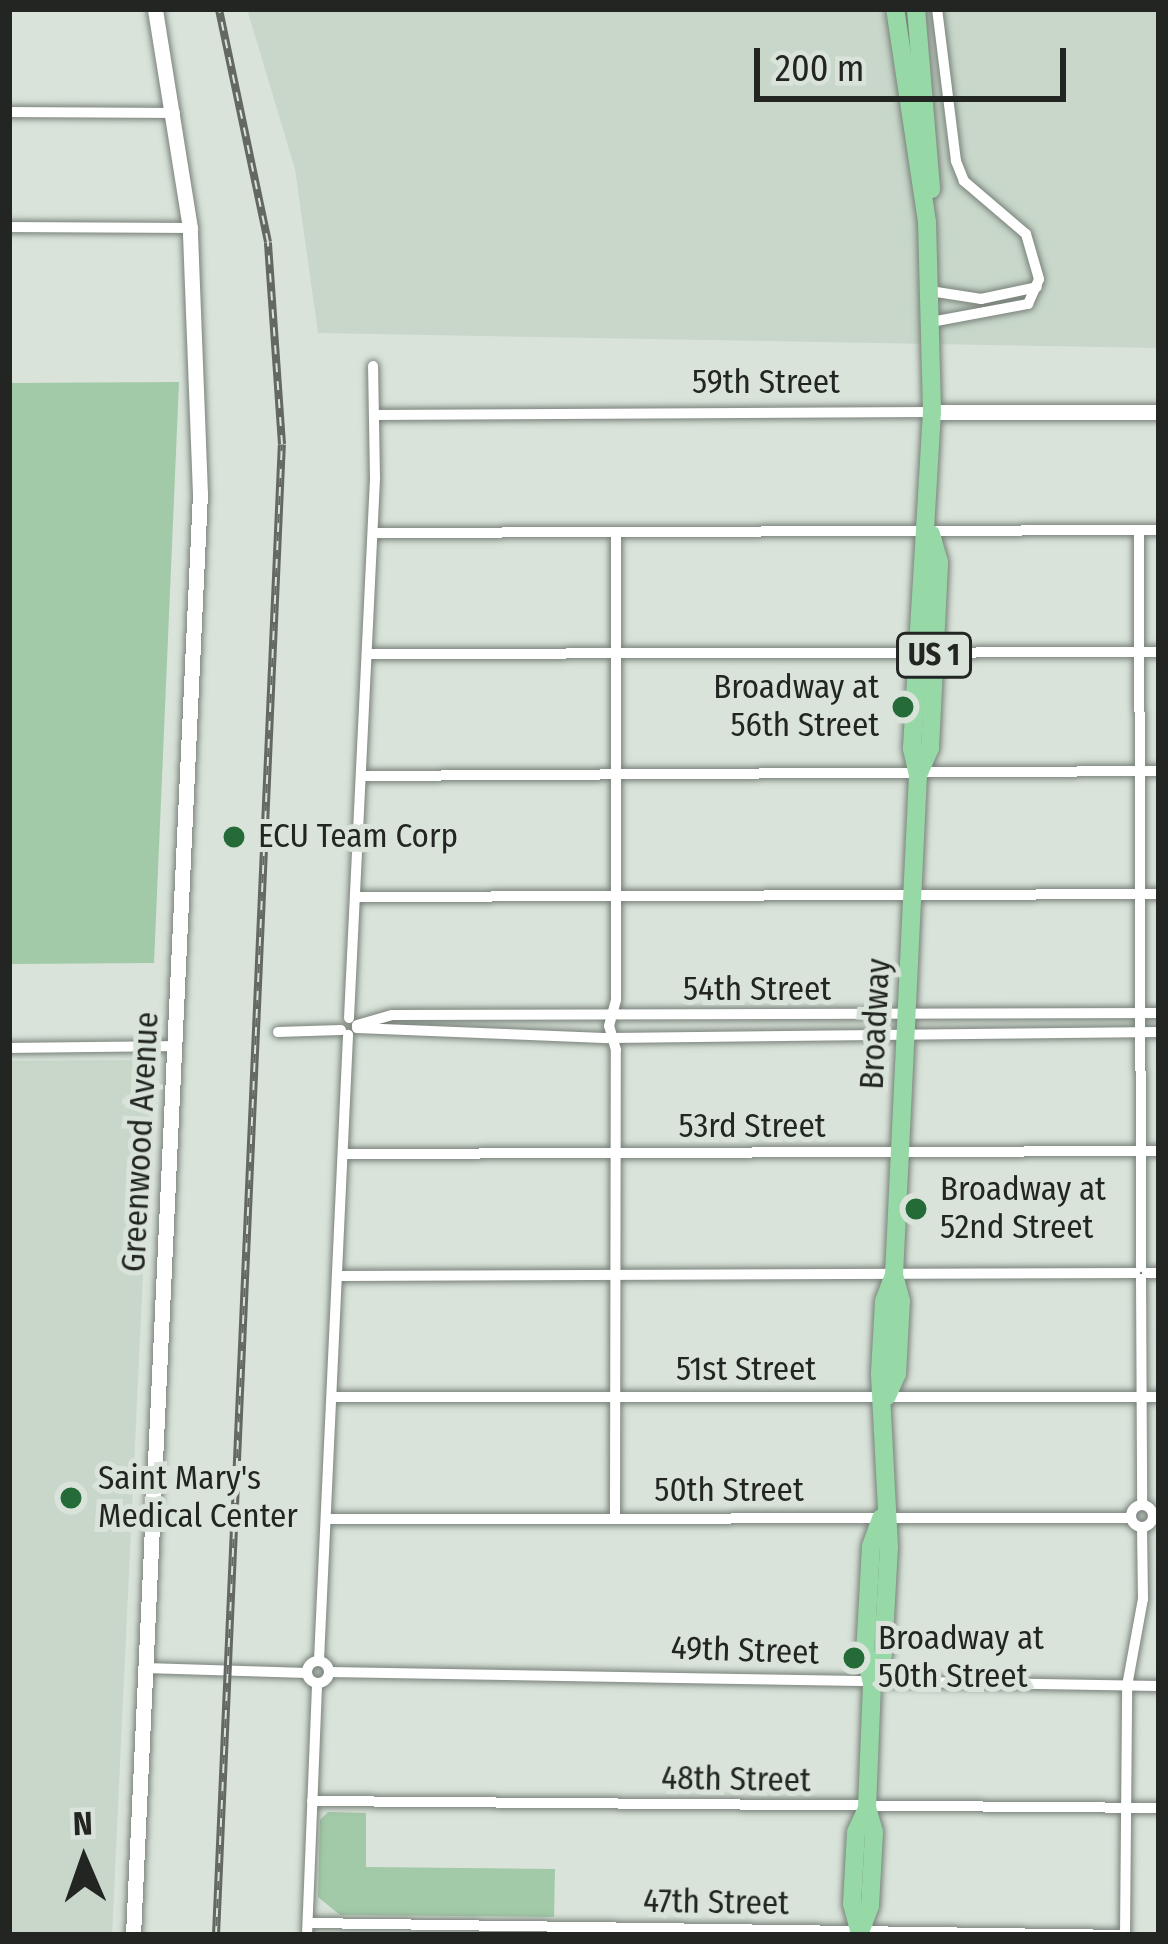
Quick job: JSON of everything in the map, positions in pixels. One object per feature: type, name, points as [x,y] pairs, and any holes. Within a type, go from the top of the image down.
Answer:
[{"type":"main road","name":"Greenwood Avenue","points":[[133,1935],[200,494],[199,351],[190,228],[155,9]]},
{"type":"main road","name":"Broadway","points":[[895,9],[927,222]]},
{"type":"main road","name":"Broadway","points":[[860,1934],[853,1887],[856,1832],[867,1808],[872,1683],[883,1654],[886,1590],[881,1518],[887,1396],[880,1373],[884,1301],[894,1275],[919,776],[929,748],[926,655],[939,562],[931,534],[931,322],[916,9]]},
{"type":"main road","name":"59th Street","points":[[932,412],[1159,412]]},
{"type":"street","points":[[931,322],[998,314],[1028,304],[1037,287],[1036,250],[1026,234],[964,181],[956,161],[937,9]]},
{"type":"street","points":[[9,112],[175,113]]},
{"type":"street","points":[[9,227],[190,228]]},
{"type":"street","points":[[930,291],[981,298],[1037,287]]},
{"type":"street","points":[[307,1929],[317,1683],[329,1672],[320,1660],[373,533],[373,366]]},
{"type":"street","name":"59th Street","points":[[374,416],[932,412]]},
{"type":"street","points":[[1139,530],[1138,1033],[1145,1273],[1142,1504],[1130,1518],[1142,1527]]},
{"type":"street","points":[[373,533],[1159,530]]},
{"type":"street","points":[[615,1517],[616,533]]},
{"type":"street","points":[[367,655],[1159,652]]},
{"type":"street","points":[[362,776],[1159,771]]},
{"type":"street","points":[[356,897],[1159,893]]},
{"type":"street","name":"54th Street","points":[[351,1027],[392,1015],[616,1010],[1159,1032]]},
{"type":"street","name":"54th Street","points":[[278,1032],[351,1027],[616,1039],[1159,1013]]},
{"type":"street","points":[[9,1048],[175,1046]]},
{"type":"street","name":"53rd Street","points":[[344,1154],[1159,1151]]},
{"type":"street","points":[[338,1276],[1145,1273]]},
{"type":"street","name":"51st Street","points":[[333,1397],[1159,1397]]},
{"type":"street","points":[[1142,1504],[1156,1516],[1142,1527]]},
{"type":"street","name":"50th Street","points":[[327,1519],[1130,1518]]},
{"type":"street","points":[[1124,1935],[1127,1686],[1143,1599],[1142,1527]]},
{"type":"street","points":[[307,1673],[320,1660]]},
{"type":"street","points":[[145,1669],[307,1673],[317,1683]]},
{"type":"street","name":"49th Street","points":[[329,1672],[1159,1686]]},
{"type":"street","name":"48th Street","points":[[312,1801],[1159,1808]]},
{"type":"street","name":"47th Street","points":[[307,1929],[1124,1935]]},
{"type":"shaded area","points":[[247,9],[1159,9],[1159,348],[318,333],[295,169]]},
{"type":"shaded area","name":"Saint Mary's Medical Center","points":[[153,1060],[112,1935],[9,1935],[9,1061]]},
{"type":"green space","points":[[179,382],[154,963],[9,964],[9,383]]},
{"type":"green space","points":[[328,1812],[366,1813],[366,1867],[555,1869],[554,1917],[340,1915],[318,1897],[320,1820]]},
{"type":"railway","points":[[216,1935],[282,444],[268,242],[219,9]]},
{"type":"place","name":"Broadway at 56th Street","points":[[903,707]]},
{"type":"place","name":"ECU Team Corp","points":[[234,837]]},
{"type":"place","name":"Broadway at 52nd Street","points":[[916,1209]]},
{"type":"place","name":"Saint Mary's Medical Center","points":[[71,1498]]},
{"type":"place","name":"Broadway at 50th Street","points":[[854,1658]]}]
